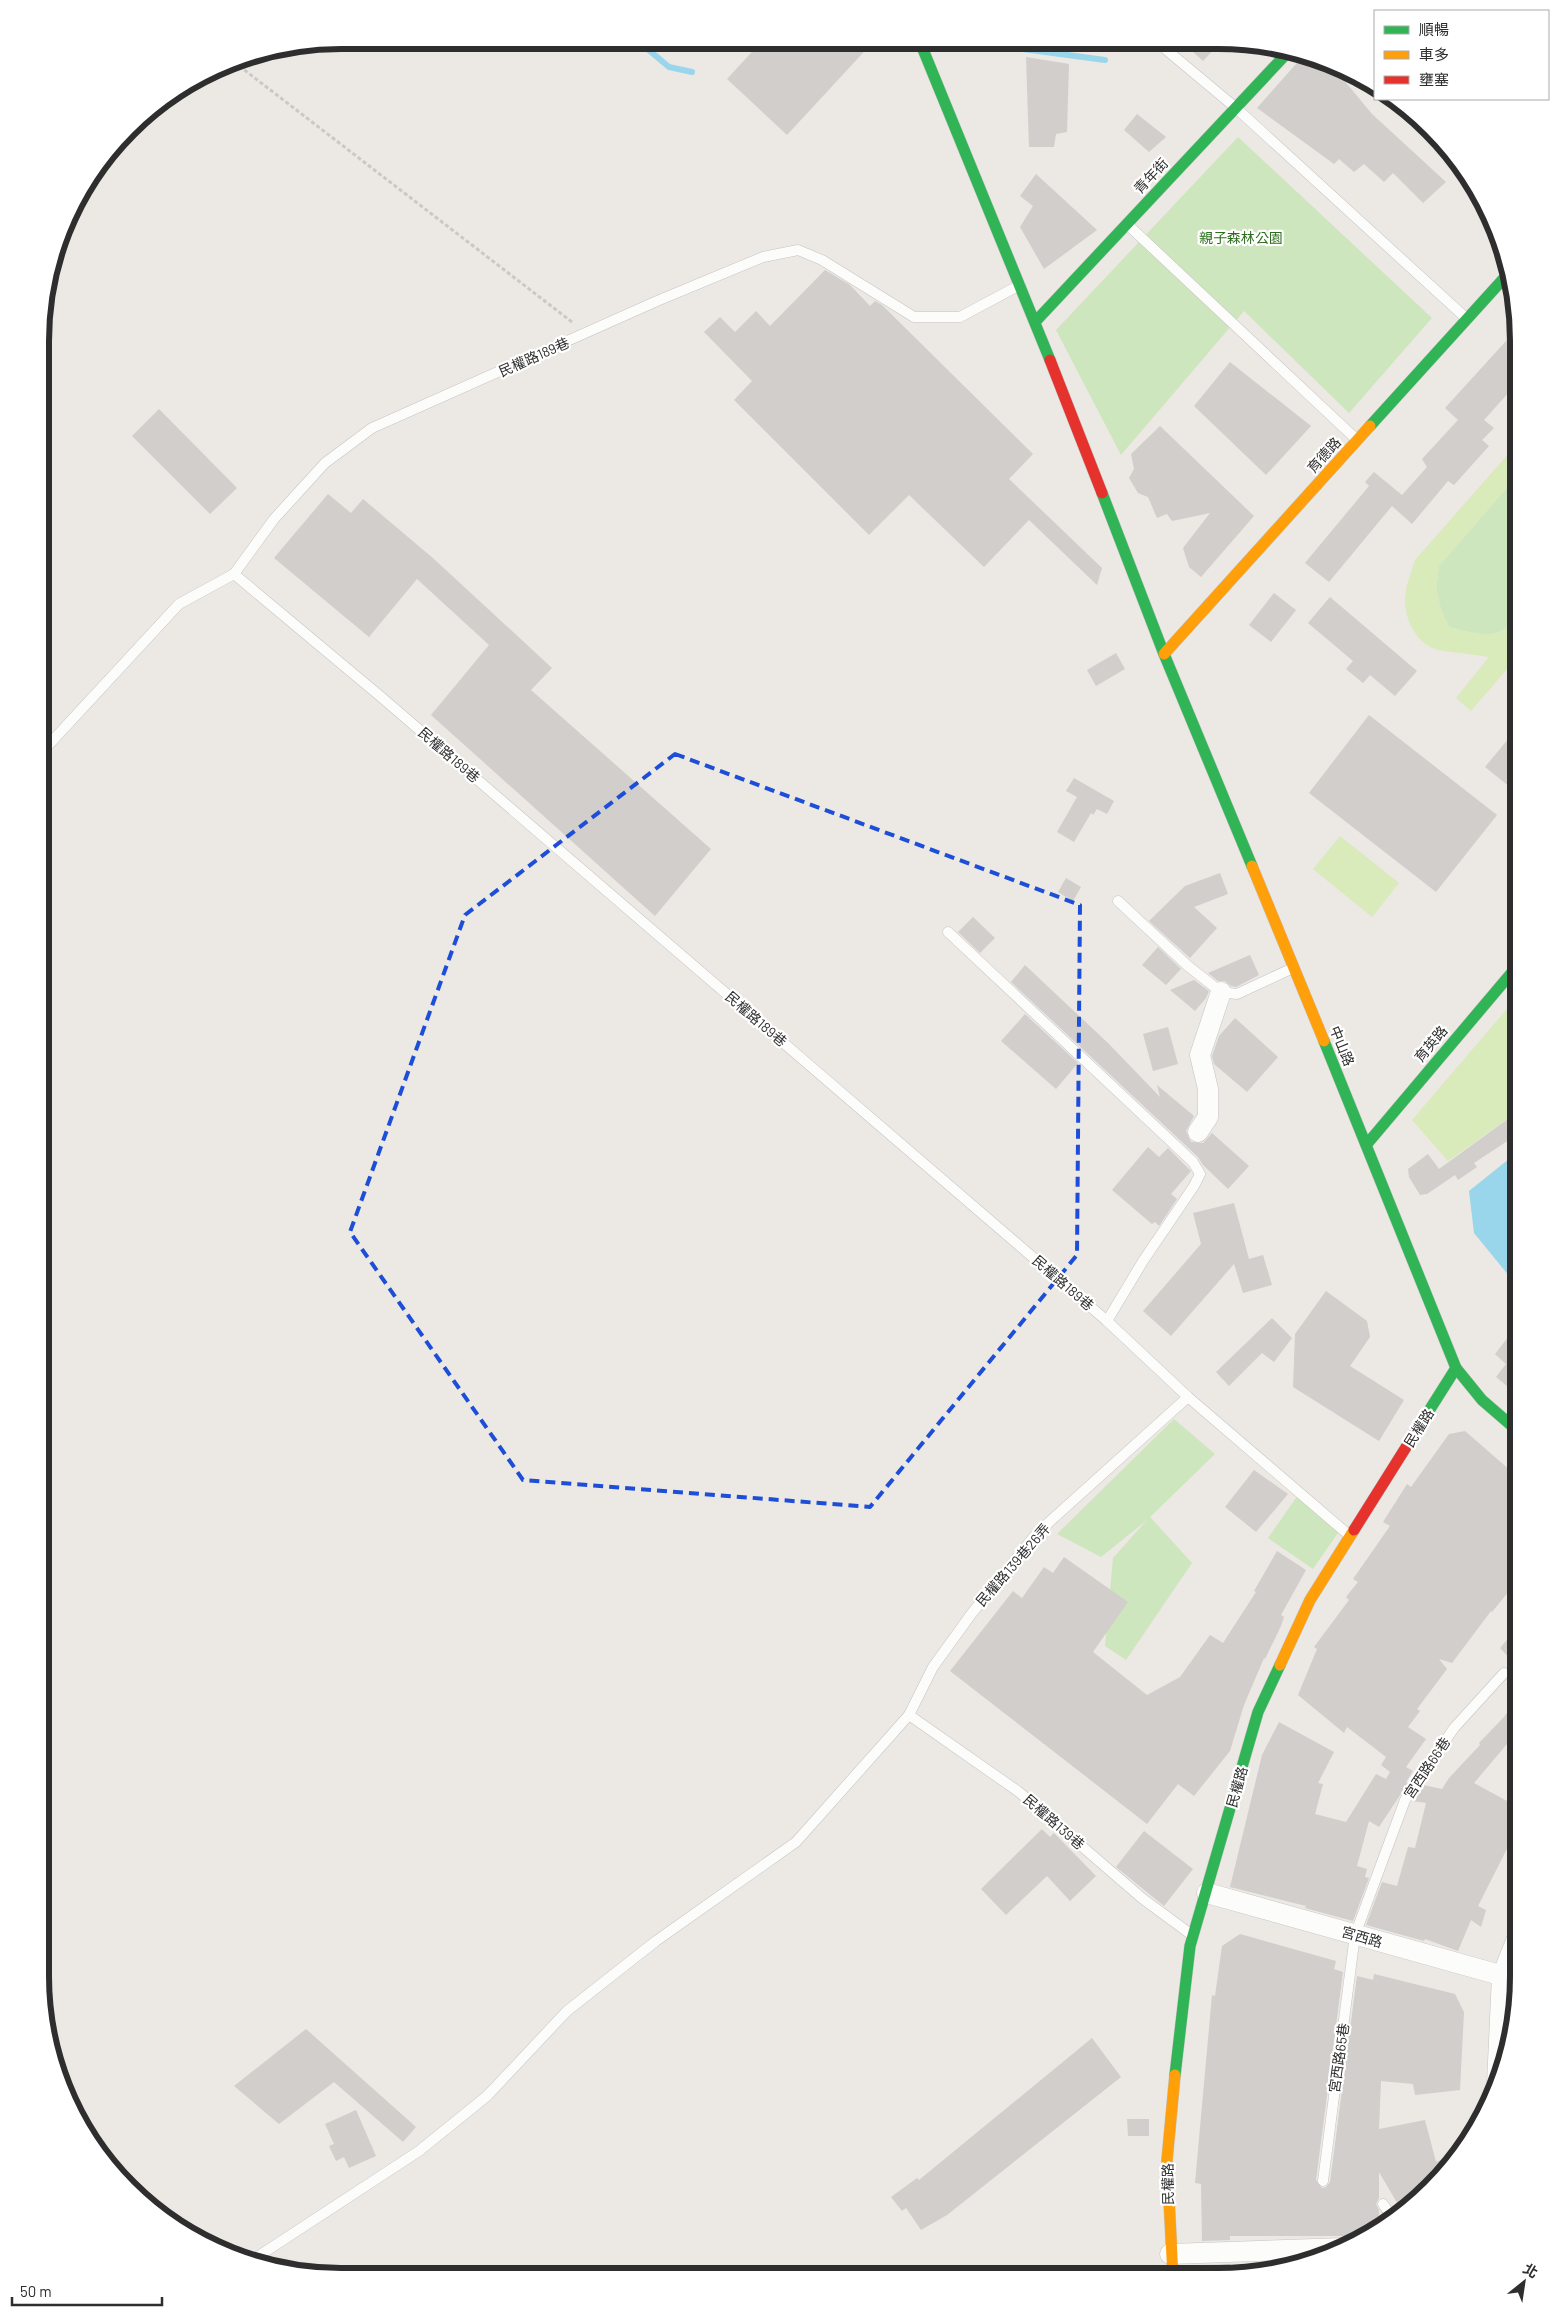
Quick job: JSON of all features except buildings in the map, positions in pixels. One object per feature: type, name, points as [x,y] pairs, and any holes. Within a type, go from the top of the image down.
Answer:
[{"type":"street","name":"中山路","points":[[923,49],[1021,285],[1164,654],[1367,1144],[1456,1368],[1482,1400],[1510,1425]]},
{"type":"street","name":"青年街","points":[[1035,322],[1284,56]]},
{"type":"street","name":"育德路","points":[[1164,654],[1504,279]]},
{"type":"street","name":"育英路","points":[[1367,1144],[1510,975]]},
{"type":"street","points":[[1198,1132],[1208,1117],[1208,1089],[1200,1055],[1221,992]]},
{"type":"street","name":"民權路","points":[[1172,2268],[1168,2160],[1180,2020],[1193,1936],[1258,1712],[1310,1600],[1351,1538],[1456,1368]]},
{"type":"street","name":"宮西路","points":[[1207,1893],[1510,1978]]},
{"type":"street","points":[[1502,2045],[1510,1978]]},
{"type":"street","points":[[1170,2254],[1323,2249]]},
{"type":"lane","points":[[1165,49],[1236,108],[1467,319]]},
{"type":"lane","points":[[1127,224],[1357,440]]},
{"type":"lane","name":"民權路189巷","points":[[1021,285],[960,317],[914,317],[822,260],[798,250],[763,257],[372,428],[325,463],[274,519],[234,574],[395,709],[1107,1321],[1188,1397],[1351,1538]]},
{"type":"lane","points":[[49,744],[179,604],[234,574]]},
{"type":"lane","points":[[1118,901],[1195,972],[1221,992],[1237,994],[1293,968]]},
{"type":"lane","points":[[948,932],[1193,1162],[1200,1174],[1194,1186],[1143,1261],[1107,1321]]},
{"type":"lane","name":"民權路139巷26弄","points":[[258,2256],[419,2151],[487,2096],[567,2010],[656,1941],[796,1842],[909,1715],[933,1667],[972,1613],[1037,1533],[1188,1397]]},
{"type":"lane","name":"宮西路66巷","points":[[1355,1935],[1405,1800],[1454,1728],[1504,1674]]},
{"type":"lane","name":"民權路139巷","points":[[909,1715],[1019,1792],[1143,1899],[1193,1936]]},
{"type":"lane","name":"宮西路65巷","points":[[1323,2181],[1355,1935]]},
{"type":"lane","points":[[1384,2204],[1389,2213]]},
{"type":"path","points":[[240,67],[586,333]]},
{"type":"highlighted area","points":[[675,754],[1080,905],[1077,1255],[870,1507],[523,1480],[350,1232],[465,915]]},
{"type":"green space","name":"親子森林公園","points":[[1238,137],[1432,318],[1349,413],[1244,311],[1121,455],[1056,330]]},
{"type":"green space","points":[[1510,452],[1510,484],[1439,566],[1436,588],[1441,610],[1449,627],[1490,634],[1503,630],[1510,623],[1510,666],[1471,711],[1456,698],[1489,657],[1438,650],[1424,643],[1418,637],[1409,622],[1405,606],[1409,579],[1415,560]]},
{"type":"green space","points":[[1510,484],[1510,623],[1507,627],[1497,633],[1483,634],[1449,627],[1441,610],[1436,588],[1439,566]]},
{"type":"green space","points":[[1340,836],[1399,883],[1372,917],[1313,869]]},
{"type":"green space","points":[[1510,1006],[1510,1117],[1448,1161],[1412,1120]]},
{"type":"green space","points":[[1174,1419],[1215,1454],[1150,1517],[1192,1563],[1126,1660],[1105,1646],[1113,1558],[1147,1520],[1101,1557],[1057,1534]]},
{"type":"green space","points":[[1298,1495],[1340,1530],[1313,1569],[1268,1538]]},
{"type":"water","points":[[1510,1158],[1510,1277],[1474,1233],[1469,1191]]},
{"type":"waterway","points":[[648,49],[669,67],[692,72]]},
{"type":"waterway","points":[[1023,49],[1105,60]]},
{"type":"traffic: fast","points":[[923,49],[1050,360]]},
{"type":"traffic: fast","points":[[1035,322],[1284,56]]},
{"type":"traffic: fast","points":[[1370,426],[1504,279]]},
{"type":"traffic: fast","points":[[1102,493],[1164,654],[1252,866]]},
{"type":"traffic: fast","points":[[1367,1144],[1510,975]]},
{"type":"traffic: fast","points":[[1324,1041],[1456,1368],[1482,1400],[1510,1424]]},
{"type":"traffic: fast","points":[[1420,1425],[1456,1368]]},
{"type":"traffic: fast","points":[[1175,2075],[1190,1946],[1258,1712],[1280,1665]]},
{"type":"traffic: slow","points":[[1164,654],[1370,426]]},
{"type":"traffic: slow","points":[[1252,866],[1324,1041]]},
{"type":"traffic: slow","points":[[1280,1665],[1310,1600],[1354,1530]]},
{"type":"traffic: slow","points":[[1173,2268],[1167,2160],[1175,2075]]},
{"type":"traffic: jam","points":[[1050,360],[1102,493]]},
{"type":"traffic: jam","points":[[1354,1530],[1420,1425]]}]
